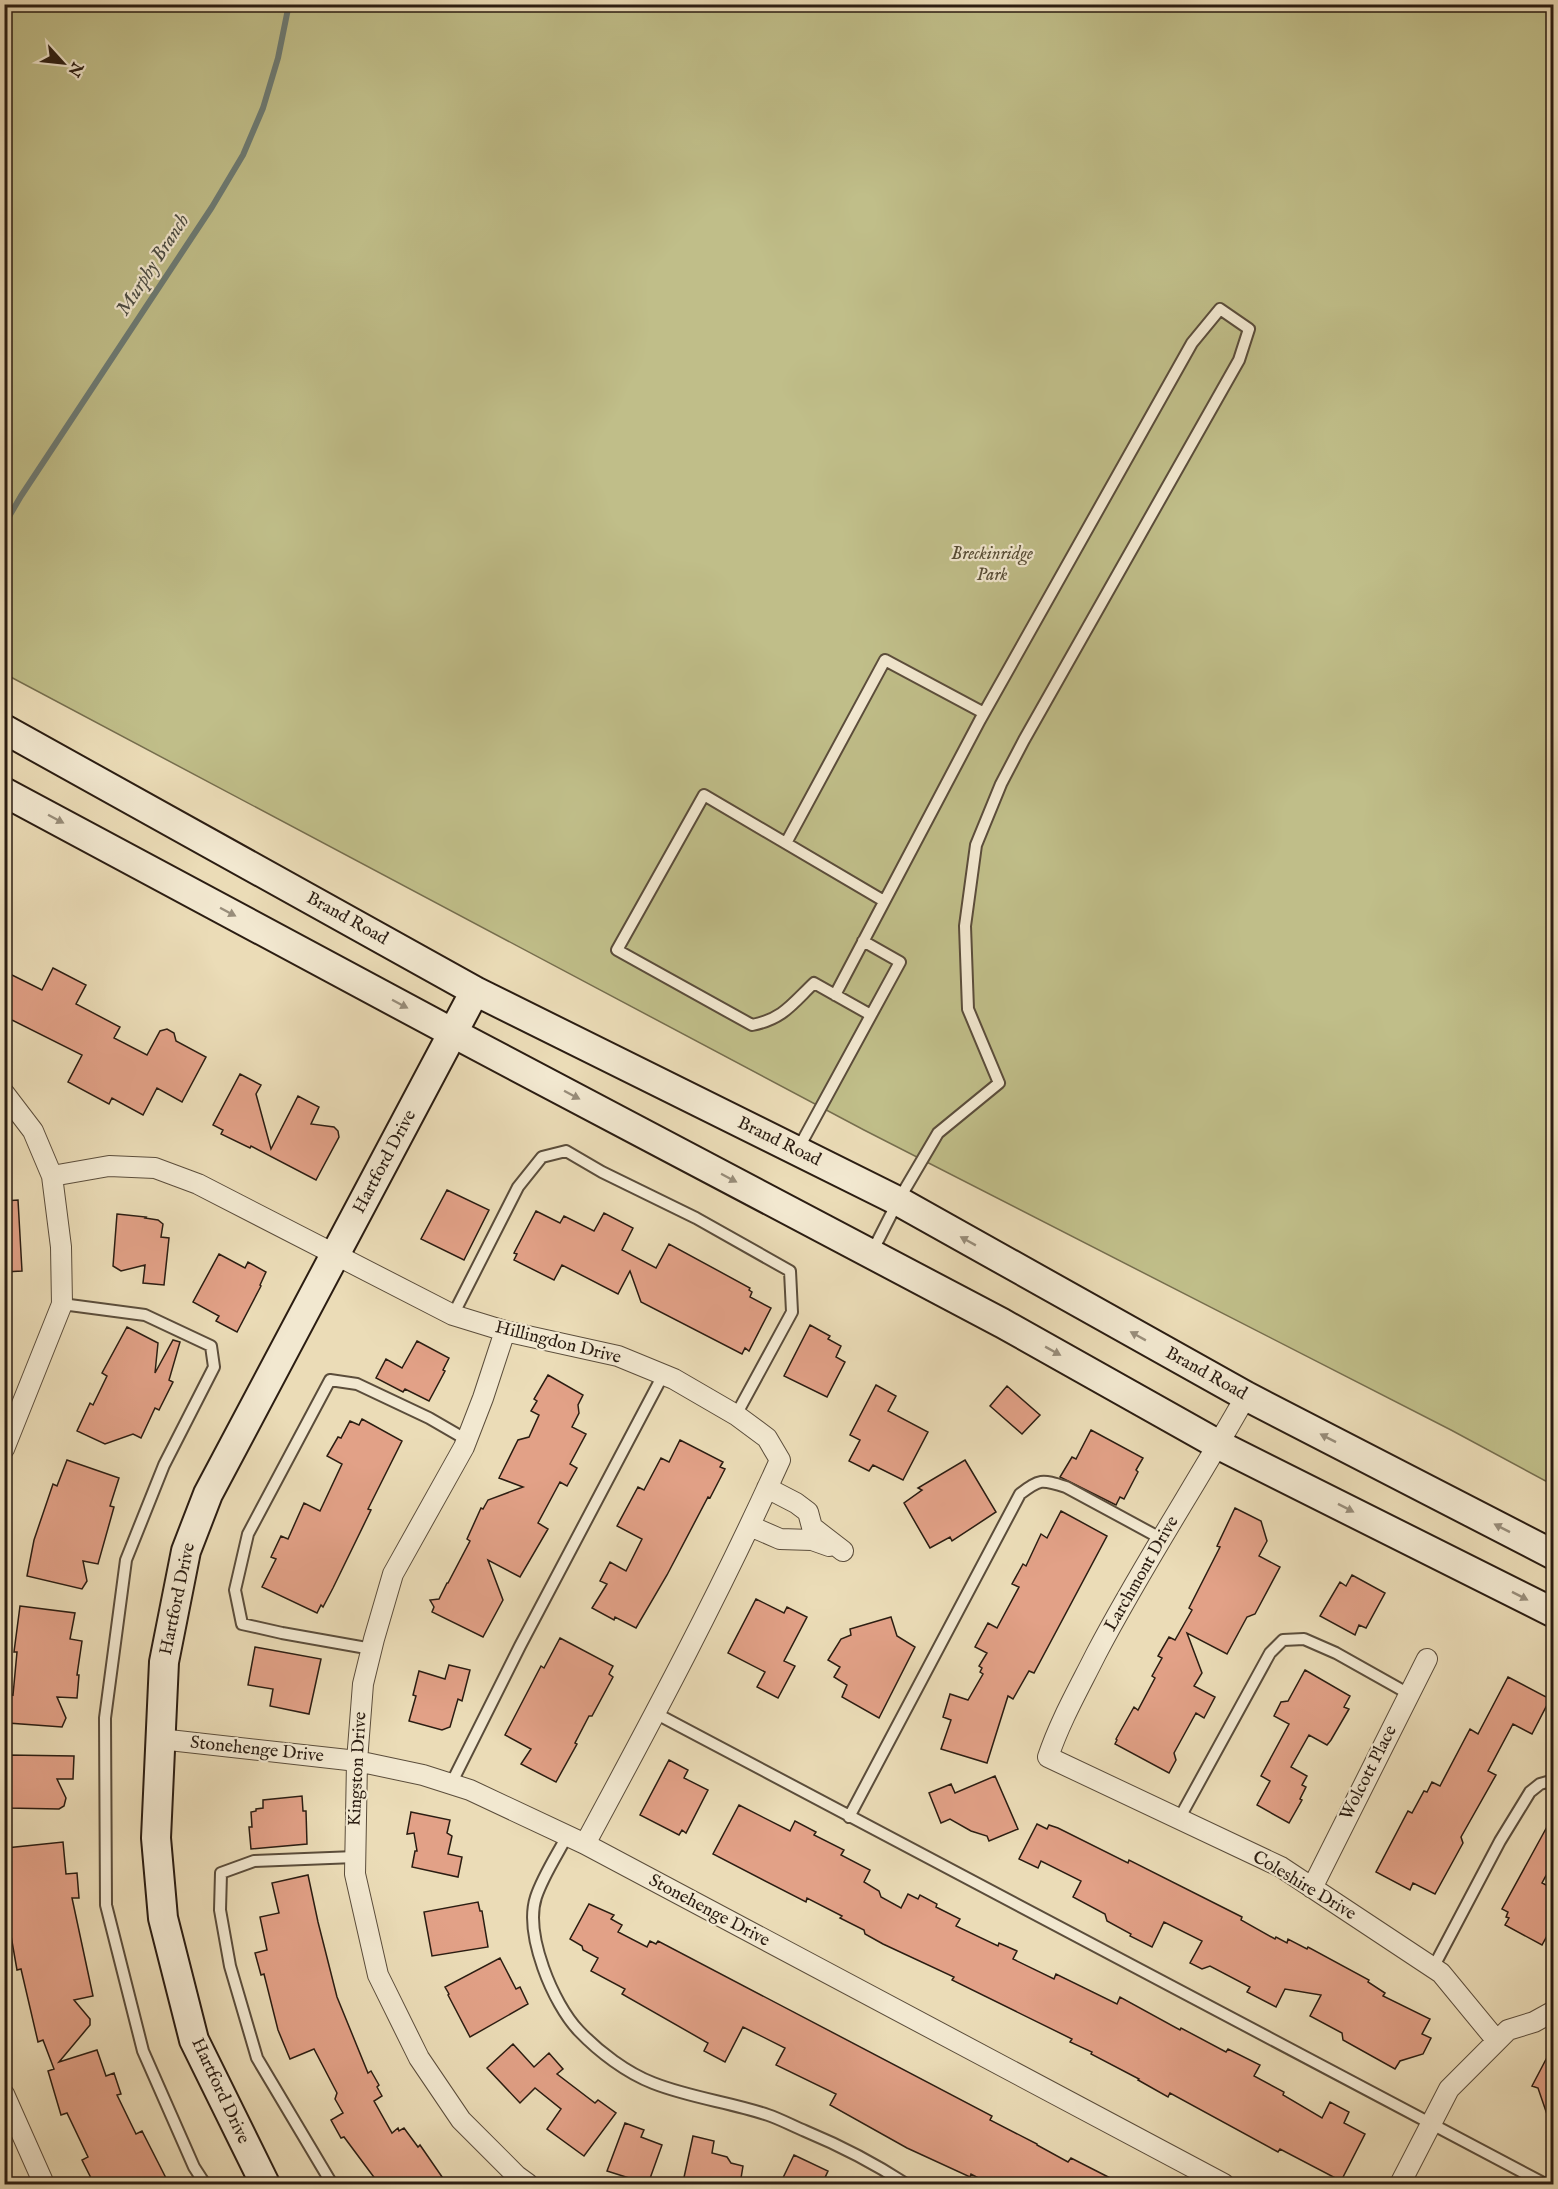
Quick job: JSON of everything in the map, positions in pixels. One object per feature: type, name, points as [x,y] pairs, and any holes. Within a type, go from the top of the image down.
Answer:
[{"type":"main road","name":"Brand Road","points":[[4,729],[475,991],[898,1201],[1246,1396],[1554,1555]]},
{"type":"main road","points":[[4,792],[453,1033],[1002,1323],[1219,1444],[1554,1612]]},
{"type":"main road","name":"Hartford Drive","points":[[265,2184],[194,2040],[163,1918],[156,1838],[164,1662],[186,1551],[208,1494],[475,991]]},
{"type":"street","points":[[4,1093],[33,1131],[52,1176],[61,1247],[62,1305],[4,1449]]},
{"type":"street","name":"Hillingdon Drive","points":[[52,1176],[109,1166],[155,1168],[198,1184],[453,1315],[505,1331],[618,1356],[663,1375],[736,1414],[767,1438],[780,1460],[750,1526],[655,1713],[576,1840]]},
{"type":"street","name":"Kingston Drive","points":[[505,1331],[483,1398],[466,1440],[393,1574],[372,1649],[363,1684],[357,1761],[355,1875],[378,1975],[419,2058],[461,2120],[517,2176],[528,2184]]},
{"type":"street","name":"Larchmont Drive","points":[[1048,1757],[1064,1715],[1123,1603],[1246,1396]]},
{"type":"street","points":[[750,1526],[780,1539],[812,1540],[843,1551],[812,1527],[808,1512],[768,1488]]},
{"type":"street","name":"Wolcott Place","points":[[1312,1888],[1427,1659]]},
{"type":"street","name":"Stonehenge Drive","points":[[160,1739],[357,1761],[423,1775],[504,1805],[576,1840],[1224,2184]]},
{"type":"street","name":"Coleshire Drive","points":[[1048,1757],[1281,1867],[1441,1973],[1497,2041]]},
{"type":"street","points":[[1400,2184],[1449,2089],[1508,2030],[1534,2022],[1554,2011]]},
{"type":"street","points":[[4,2094],[12,2135],[44,2184]]},
{"type":"lane","points":[[835,995],[984,713],[1192,343],[1220,309],[1249,329],[1239,360],[1024,740],[976,845],[965,926],[968,1009],[999,1083],[938,1133],[898,1201],[871,1254]]},
{"type":"lane","points":[[786,843],[885,660],[984,713]]},
{"type":"lane","points":[[871,1016],[814,983],[780,1016],[768,1022],[752,1025],[617,950],[704,795],[884,901]]},
{"type":"lane","points":[[797,1151],[900,962],[863,941]]},
{"type":"lane","points":[[453,1315],[518,1187],[542,1157],[566,1151],[602,1172],[696,1218],[790,1271],[792,1312],[736,1414]]},
{"type":"lane","points":[[62,1305],[145,1315],[211,1346],[214,1367],[164,1465],[126,1560],[105,1718],[106,1905],[143,2051],[194,2167],[205,2184]]},
{"type":"lane","points":[[451,1784],[663,1375]]},
{"type":"lane","points":[[372,1649],[242,1624],[235,1590],[248,1534],[330,1380],[357,1384],[429,1418],[466,1440]]},
{"type":"lane","points":[[849,1817],[1020,1494],[1037,1481],[1048,1481],[1066,1486],[1162,1539]]},
{"type":"lane","points":[[1179,1819],[1270,1653],[1283,1641],[1304,1639],[1336,1653],[1409,1694]]},
{"type":"lane","points":[[655,1713],[1545,2184]]},
{"type":"lane","points":[[1433,1968],[1500,1841],[1530,1792],[1540,1784],[1554,1780]]},
{"type":"lane","points":[[576,1840],[536,1898],[533,1926],[538,1953],[550,1987],[578,2030],[624,2067],[651,2083],[768,2115],[849,2150],[906,2184]]},
{"type":"lane","points":[[332,2184],[257,2058],[230,1966],[220,1910],[221,1873],[254,1861],[355,1857]]},
{"type":"green space","name":"Breckinridge Park","points":[[4,5],[1553,5],[1553,1485],[1451,1430],[864,1130],[5,674]]},
{"type":"building","points":[[53,968],[86,985],[76,1004],[120,1027],[114,1038],[147,1055],[160,1031],[167,1029],[174,1033],[176,1041],[206,1057],[182,1102],[157,1088],[143,1115],[112,1098],[109,1104],[68,1082],[82,1055],[4,1016],[4,971],[42,990]]},
{"type":"building","points":[[240,1074],[261,1085],[256,1094],[271,1149],[298,1096],[319,1107],[311,1124],[334,1127],[338,1131],[339,1137],[316,1180],[251,1146],[250,1148],[221,1134],[223,1130],[213,1125]]},
{"type":"building","points":[[447,1190],[489,1210],[464,1260],[421,1239]]},
{"type":"building","points":[[18,1200],[22,1271],[4,1272],[4,1201]]},
{"type":"building","points":[[536,1211],[560,1223],[564,1216],[594,1231],[604,1213],[633,1228],[622,1250],[656,1268],[669,1244],[750,1288],[752,1292],[750,1297],[771,1308],[749,1351],[745,1348],[742,1354],[641,1302],[630,1271],[618,1294],[562,1265],[554,1280],[514,1260],[517,1254],[514,1253]]},
{"type":"building","points":[[117,1214],[146,1217],[163,1224],[161,1237],[169,1238],[164,1285],[143,1283],[145,1265],[121,1271],[113,1266]]},
{"type":"building","points":[[219,1254],[245,1268],[248,1262],[266,1272],[237,1332],[216,1321],[219,1316],[193,1302]]},
{"type":"building","points":[[810,1325],[830,1336],[828,1339],[841,1346],[836,1357],[845,1362],[827,1397],[784,1376]]},
{"type":"building","points":[[127,1327],[158,1343],[155,1373],[173,1340],[180,1342],[169,1380],[173,1382],[159,1410],[155,1408],[141,1438],[133,1434],[105,1444],[77,1431],[90,1403],[93,1405],[107,1376],[102,1373]]},
{"type":"building","points":[[417,1341],[449,1358],[443,1370],[445,1371],[429,1401],[405,1389],[403,1392],[376,1378],[386,1359],[402,1368]]},
{"type":"building","points":[[548,1375],[583,1395],[578,1405],[579,1413],[572,1427],[586,1434],[570,1464],[577,1468],[567,1486],[560,1482],[538,1523],[548,1529],[520,1577],[488,1560],[503,1600],[483,1637],[432,1612],[434,1607],[430,1600],[439,1599],[448,1583],[470,1541],[467,1539],[481,1508],[483,1509],[488,1500],[523,1487],[499,1478],[518,1440],[529,1437],[539,1415],[531,1411],[537,1401],[534,1399]]},
{"type":"building","points":[[876,1385],[896,1396],[888,1411],[928,1432],[903,1480],[873,1465],[869,1471],[849,1461],[860,1440],[850,1435]]},
{"type":"building","points":[[1007,1386],[1040,1415],[1022,1434],[990,1406]]},
{"type":"building","points":[[362,1419],[402,1441],[368,1509],[371,1510],[333,1588],[323,1607],[321,1605],[317,1613],[262,1587],[276,1559],[271,1557],[281,1536],[288,1539],[304,1503],[320,1511],[342,1464],[327,1456],[338,1437],[341,1438],[350,1421],[359,1425]]},
{"type":"building","points":[[1091,1430],[1143,1458],[1124,1499],[1120,1497],[1116,1505],[1060,1477],[1072,1457],[1076,1459]]},
{"type":"building","points":[[680,1440],[723,1462],[720,1467],[725,1469],[636,1628],[615,1617],[614,1620],[592,1608],[607,1584],[600,1581],[610,1562],[626,1571],[642,1539],[617,1526],[638,1487],[644,1490],[661,1458],[669,1462]]},
{"type":"building","points":[[67,1460],[119,1478],[110,1506],[114,1507],[98,1564],[83,1561],[87,1581],[82,1589],[27,1576],[34,1540],[53,1484],[57,1486]]},
{"type":"building","points":[[965,1460],[996,1512],[952,1541],[950,1537],[930,1548],[904,1503],[922,1490],[918,1488]]},
{"type":"building","points":[[1235,1508],[1261,1521],[1267,1541],[1259,1556],[1280,1567],[1255,1614],[1247,1617],[1227,1654],[1187,1633],[1202,1673],[1194,1686],[1215,1697],[1204,1718],[1196,1713],[1174,1753],[1176,1760],[1169,1773],[1115,1744],[1116,1739],[1134,1707],[1138,1710],[1155,1678],[1152,1676],[1162,1658],[1158,1656],[1169,1637],[1175,1640],[1192,1610],[1189,1608],[1220,1547],[1217,1546]]},
{"type":"building","points":[[1061,1511],[1107,1536],[1034,1673],[1029,1671],[1013,1699],[1008,1696],[987,1763],[941,1749],[951,1720],[943,1717],[950,1694],[968,1700],[983,1674],[979,1666],[987,1653],[975,1647],[988,1623],[997,1628],[1019,1587],[1012,1584],[1023,1564],[1026,1566],[1041,1534],[1047,1538]]},
{"type":"building","points":[[1352,1575],[1385,1593],[1366,1628],[1359,1625],[1355,1635],[1320,1616],[1340,1582],[1346,1586]]},
{"type":"building","points":[[756,1599],[784,1613],[787,1607],[807,1617],[784,1661],[795,1666],[778,1698],[757,1687],[765,1672],[728,1653]]},
{"type":"building","points":[[20,1606],[75,1613],[70,1639],[82,1641],[77,1675],[79,1675],[77,1698],[57,1697],[66,1718],[62,1727],[8,1723],[11,1694],[13,1695],[17,1652],[14,1652]]},
{"type":"building","points":[[891,1617],[897,1636],[915,1647],[879,1718],[842,1697],[847,1685],[834,1677],[840,1667],[828,1660],[841,1639],[851,1635],[850,1629]]},
{"type":"building","points":[[560,1638],[613,1666],[609,1674],[613,1677],[592,1716],[589,1716],[556,1782],[521,1764],[531,1749],[505,1735],[541,1666],[544,1668]]},
{"type":"building","points":[[255,1647],[321,1659],[309,1714],[270,1706],[273,1689],[248,1685]]},
{"type":"building","points":[[449,1665],[470,1670],[462,1701],[458,1699],[450,1727],[442,1730],[409,1721],[416,1696],[413,1695],[419,1671],[445,1679]]},
{"type":"building","points":[[1305,1670],[1350,1696],[1344,1707],[1349,1709],[1327,1745],[1309,1735],[1291,1767],[1307,1776],[1302,1785],[1306,1787],[1300,1799],[1302,1800],[1289,1823],[1257,1805],[1270,1781],[1261,1776],[1289,1724],[1274,1716],[1281,1702],[1288,1701]]},
{"type":"building","points":[[1508,1677],[1550,1699],[1532,1734],[1513,1724],[1488,1771],[1496,1775],[1461,1837],[1463,1843],[1435,1894],[1413,1883],[1410,1890],[1376,1872],[1408,1811],[1412,1813],[1424,1791],[1427,1792],[1432,1782],[1440,1786],[1470,1729],[1478,1734]]},
{"type":"building","points":[[7,1755],[74,1756],[73,1779],[57,1779],[66,1798],[64,1806],[59,1809],[7,1808]]},
{"type":"building","points":[[669,1760],[688,1770],[684,1778],[708,1790],[686,1833],[682,1830],[679,1835],[640,1815]]},
{"type":"building","points":[[995,1776],[1018,1829],[989,1841],[987,1836],[971,1831],[950,1819],[941,1823],[929,1793],[951,1784],[955,1793]]},
{"type":"building","points":[[302,1796],[303,1811],[306,1811],[307,1844],[251,1849],[249,1827],[252,1827],[251,1812],[263,1808],[263,1800]]},
{"type":"building","points":[[739,1805],[790,1831],[795,1821],[816,1832],[814,1835],[844,1850],[841,1855],[870,1870],[864,1882],[879,1891],[881,1897],[901,1908],[908,1894],[918,1899],[920,1895],[937,1904],[936,1907],[960,1919],[956,1926],[998,1946],[999,1943],[1017,1951],[1013,1959],[1054,1979],[1056,1974],[1117,2004],[1120,1997],[1180,2030],[1181,2028],[1226,2052],[1228,2049],[1260,2065],[1254,2076],[1284,2092],[1283,2095],[1322,2118],[1330,2102],[1349,2112],[1344,2123],[1365,2134],[1341,2181],[1280,2149],[1278,2152],[1170,2093],[1168,2097],[1091,2054],[1092,2052],[1070,2042],[1072,2039],[952,1980],[954,1977],[883,1944],[865,1934],[864,1930],[840,1918],[842,1916],[807,1898],[806,1902],[713,1854]]},
{"type":"building","points":[[411,1812],[450,1820],[447,1833],[452,1836],[448,1854],[462,1857],[458,1877],[412,1867],[415,1851],[417,1851],[414,1833],[407,1834]]},
{"type":"building","points":[[1554,1814],[1554,1861],[1542,1883],[1554,1889],[1554,1923],[1542,1945],[1505,1925],[1509,1918],[1506,1917],[1508,1912],[1502,1909]]},
{"type":"building","points":[[1037,1824],[1047,1829],[1049,1825],[1058,1828],[1128,1863],[1129,1860],[1242,1917],[1241,1920],[1275,1939],[1276,1937],[1287,1943],[1288,1939],[1307,1949],[1308,1947],[1369,1980],[1368,1982],[1385,1993],[1383,1996],[1430,2019],[1422,2034],[1431,2038],[1423,2054],[1400,2061],[1395,2069],[1343,2040],[1342,2033],[1310,2016],[1321,1995],[1285,1989],[1276,2007],[1247,1992],[1250,1987],[1210,1966],[1202,1969],[1190,1963],[1202,1941],[1164,1922],[1152,1947],[1130,1936],[1131,1934],[1107,1921],[1105,1914],[1073,1897],[1081,1881],[1041,1861],[1038,1868],[1019,1859]]},
{"type":"building","points":[[63,1842],[66,1874],[77,1873],[79,1898],[72,1898],[93,1996],[74,2000],[90,2019],[90,2025],[59,2062],[97,2050],[106,2076],[114,2073],[121,2094],[117,2095],[136,2134],[142,2131],[169,2184],[94,2184],[82,2160],[88,2157],[67,2113],[61,2115],[48,2071],[54,2069],[43,2040],[38,2042],[21,1969],[17,1970],[4,1896],[6,1848]]},
{"type":"building","points":[[308,1875],[337,1997],[368,2073],[371,2071],[379,2085],[377,2087],[382,2096],[374,2101],[392,2133],[398,2128],[399,2131],[404,2128],[418,2147],[420,2145],[447,2184],[379,2184],[344,2137],[341,2138],[331,2120],[343,2113],[335,2099],[337,2093],[314,2049],[290,2059],[278,2030],[264,1974],[261,1975],[255,1953],[267,1950],[260,1917],[279,1913],[272,1883]]},
{"type":"building","points":[[478,1902],[480,1911],[482,1911],[488,1947],[432,1956],[424,1912]]},
{"type":"building","points":[[589,1904],[614,1915],[611,1919],[622,1925],[618,1932],[647,1947],[650,1941],[656,1944],[658,1941],[992,2116],[990,2120],[1068,2162],[1071,2158],[1122,2184],[990,2184],[907,2148],[830,2105],[836,2094],[776,2065],[785,2048],[743,2027],[725,2062],[704,2051],[708,2043],[622,1994],[625,1989],[591,1971],[598,1958],[583,1950],[582,1946],[570,1939]]},
{"type":"building","points":[[500,1958],[516,1989],[520,1987],[528,2004],[470,2037],[445,1987]]},
{"type":"building","points":[[513,2044],[534,2067],[549,2053],[563,2069],[557,2074],[595,2103],[598,2100],[616,2113],[584,2156],[547,2129],[561,2109],[535,2088],[520,2103],[487,2068]]},
{"type":"building","points":[[1554,2044],[1554,2125],[1551,2126],[1538,2088],[1532,2086]]},
{"type":"building","points":[[625,2123],[644,2130],[641,2137],[662,2145],[648,2184],[607,2171]]},
{"type":"building","points":[[693,2136],[714,2141],[712,2153],[727,2157],[731,2163],[743,2166],[740,2184],[683,2182]]},
{"type":"building","points":[[794,2155],[828,2171],[822,2184],[780,2184]]},
{"type":"waterway","name":"Murphy Branch","points":[[4,525],[212,207],[243,155],[263,108],[278,58],[289,4]]}]
